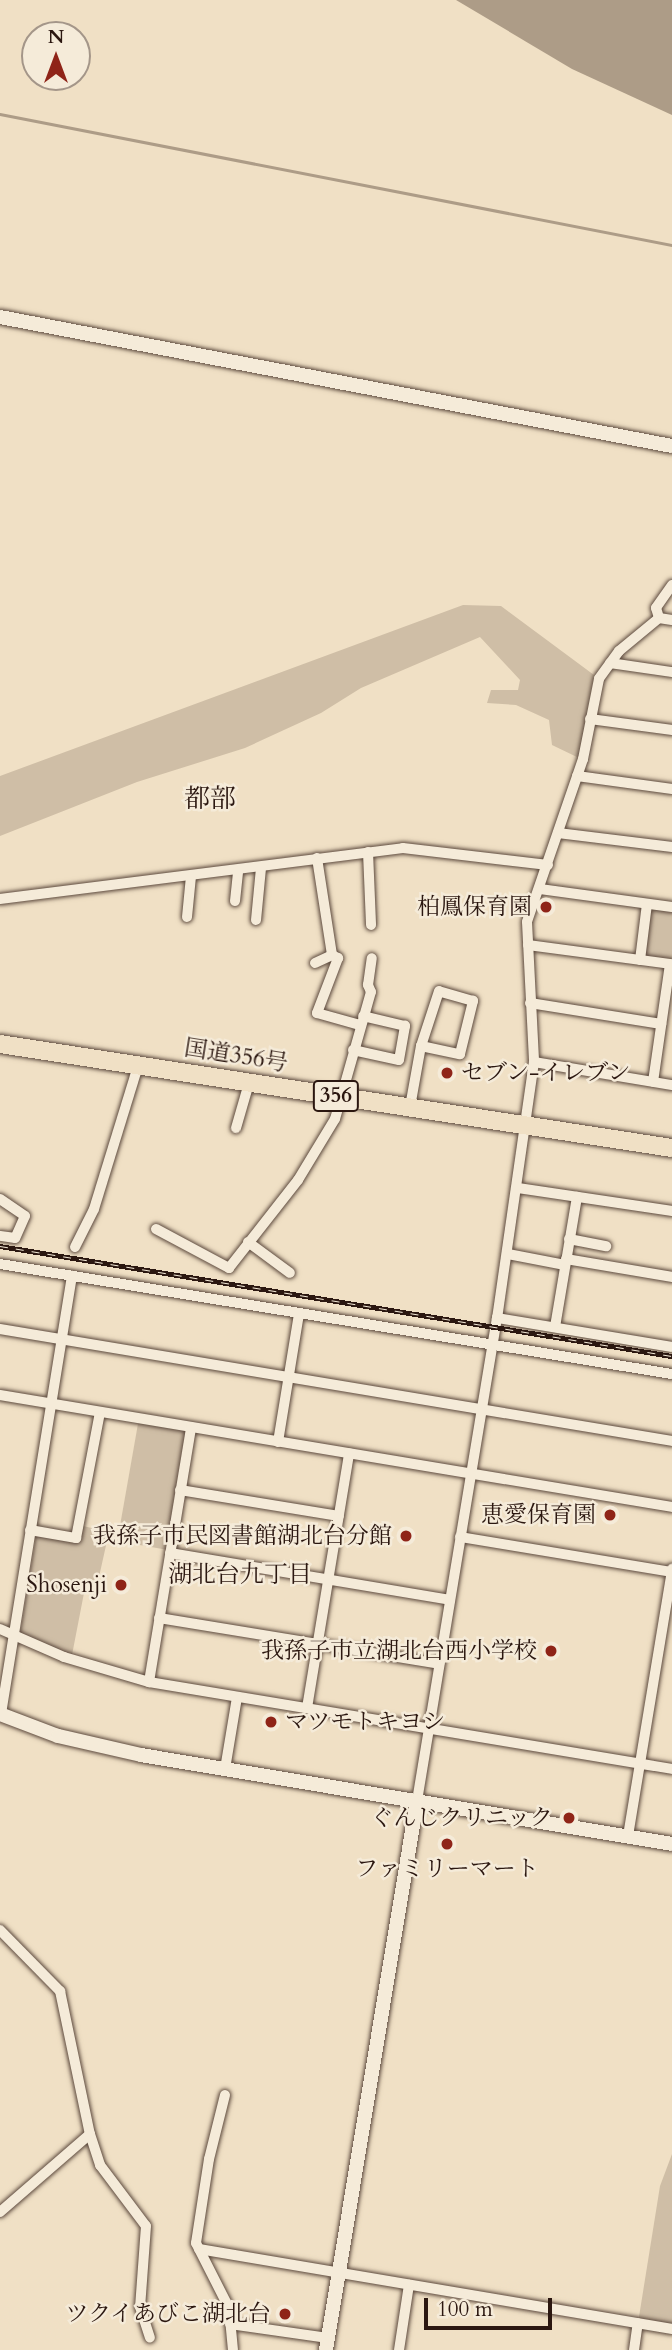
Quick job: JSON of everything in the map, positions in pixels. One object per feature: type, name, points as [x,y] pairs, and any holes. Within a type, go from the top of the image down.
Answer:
[{"type":"highway","name":"国道356号","points":[[0,1044],[672,1148]]},
{"type":"street","points":[[0,317],[672,446]]},
{"type":"street","points":[[659,618],[656,608],[672,585]]},
{"type":"street","points":[[659,618],[672,620]]},
{"type":"street","points":[[230,2324],[327,2344],[518,1188],[534,1062],[527,922],[577,776],[598,679],[610,663],[659,618]]},
{"type":"street","points":[[610,663],[672,671]]},
{"type":"street","points":[[590,719],[672,730]]},
{"type":"street","points":[[577,776],[672,789]]},
{"type":"street","points":[[558,833],[672,847]]},
{"type":"street","points":[[0,899],[238,871],[368,852],[418,849],[548,865]]},
{"type":"street","points":[[368,852],[371,925]]},
{"type":"street","points":[[317,858],[332,955]]},
{"type":"street","points":[[256,920],[261,868]]},
{"type":"street","points":[[235,901],[238,871]]},
{"type":"street","points":[[187,917],[191,876]]},
{"type":"street","points":[[540,889],[672,906]]},
{"type":"street","points":[[640,960],[647,904]]},
{"type":"street","points":[[528,945],[670,964],[653,1082]]},
{"type":"street","points":[[316,962],[332,955]]},
{"type":"street","points":[[332,955],[338,958],[317,1013],[405,1026],[399,1060],[353,1050]]},
{"type":"street","points":[[156,1229],[229,1268],[299,1180],[344,1097],[353,1050],[371,992],[368,985],[372,958]]},
{"type":"street","points":[[410,1107],[421,1046],[439,991],[473,1001],[460,1054],[421,1046]]},
{"type":"street","points":[[530,1003],[661,1024]]},
{"type":"street","points":[[534,1062],[672,1085]]},
{"type":"street","points":[[75,1247],[94,1209],[138,1066]]},
{"type":"street","points":[[236,1128],[249,1083]]},
{"type":"street","points":[[518,1188],[672,1211]]},
{"type":"street","points":[[555,1327],[577,1197]]},
{"type":"street","points":[[0,1199],[25,1216],[15,1238],[0,1236]]},
{"type":"street","points":[[569,1239],[606,1246]]},
{"type":"street","points":[[248,1242],[290,1273]]},
{"type":"street","points":[[508,1254],[672,1277]]},
{"type":"street","points":[[0,1264],[672,1374]]},
{"type":"street","points":[[72,1276],[0,1716],[82,1742],[225,1769],[672,1844]]},
{"type":"street","points":[[278,1442],[299,1314]]},
{"type":"street","points":[[497,1318],[672,1347]]},
{"type":"street","points":[[0,1329],[672,1441]]},
{"type":"street","points":[[0,1395],[672,1507]]},
{"type":"street","points":[[30,1530],[76,1538],[100,1412]]},
{"type":"street","points":[[149,1682],[191,1427]]},
{"type":"street","points":[[307,1708],[349,1453]]},
{"type":"street","points":[[180,1490],[339,1516]]},
{"type":"street","points":[[460,1537],[672,1571],[628,1836]]},
{"type":"street","points":[[170,1553],[450,1600]]},
{"type":"street","points":[[159,1618],[439,1664]]},
{"type":"street","points":[[0,1629],[13,1636],[149,1682],[672,1769]]},
{"type":"street","points":[[225,1769],[237,1697]]},
{"type":"street","points":[[0,1930],[60,1991],[90,2134],[100,2165],[146,2225],[140,2306],[150,2337]]},
{"type":"street","points":[[225,2095],[208,2159],[196,2243],[229,2308],[233,2350]]},
{"type":"street","points":[[1,2208],[90,2134]]},
{"type":"street","points":[[199,2249],[672,2329]]},
{"type":"street","points":[[399,2350],[409,2285]]},
{"type":"street","points":[[634,2350],[638,2323]]},
{"type":"shaded area","points":[[456,0],[672,0],[672,115],[572,69]]},
{"type":"shaded area","points":[[463,605],[501,606],[594,675],[579,758],[552,745],[549,720],[516,705],[487,703],[491,690],[518,690],[520,680],[480,637],[361,688],[321,713],[245,748],[137,782],[0,836],[0,776]]},
{"type":"shaded area","points":[[647,904],[672,907],[672,965],[640,960]]},
{"type":"shaded area","points":[[139,1418],[191,1427],[169,1550],[117,1541]]},
{"type":"shaded area","points":[[83,1526],[109,1532],[95,1595],[84,1593],[72,1655],[20,1634],[36,1536],[80,1543]]},
{"type":"shaded area","points":[[672,2154],[672,2329],[638,2323],[660,2186]]},
{"type":"waterway","points":[[0,114],[672,245]]},
{"type":"railway","points":[[0,1246],[672,1356]]},
{"type":"place","name":"柏鳳保育園","points":[[546,907]]},
{"type":"place","name":"セブン-イレブン","points":[[447,1073]]},
{"type":"place","name":"恵愛保育園","points":[[610,1515]]},
{"type":"place","name":"我孫子市民図書館湖北台分館","points":[[406,1536]]},
{"type":"place","name":"Shosenji","points":[[121,1585]]},
{"type":"place","name":"我孫子市立湖北台西小学校","points":[[551,1651]]},
{"type":"place","name":"マツモトキヨシ","points":[[271,1722]]},
{"type":"place","name":"ぐんじクリニック","points":[[569,1818]]},
{"type":"place","name":"ファミリーマート","points":[[447,1844]]},
{"type":"place","name":"ツクイあびこ湖北台","points":[[285,2314]]},
{"type":"district","name":"都部","points":[[210,799]]},
{"type":"district","name":"湖北台九丁目","points":[[240,1575]]}]
